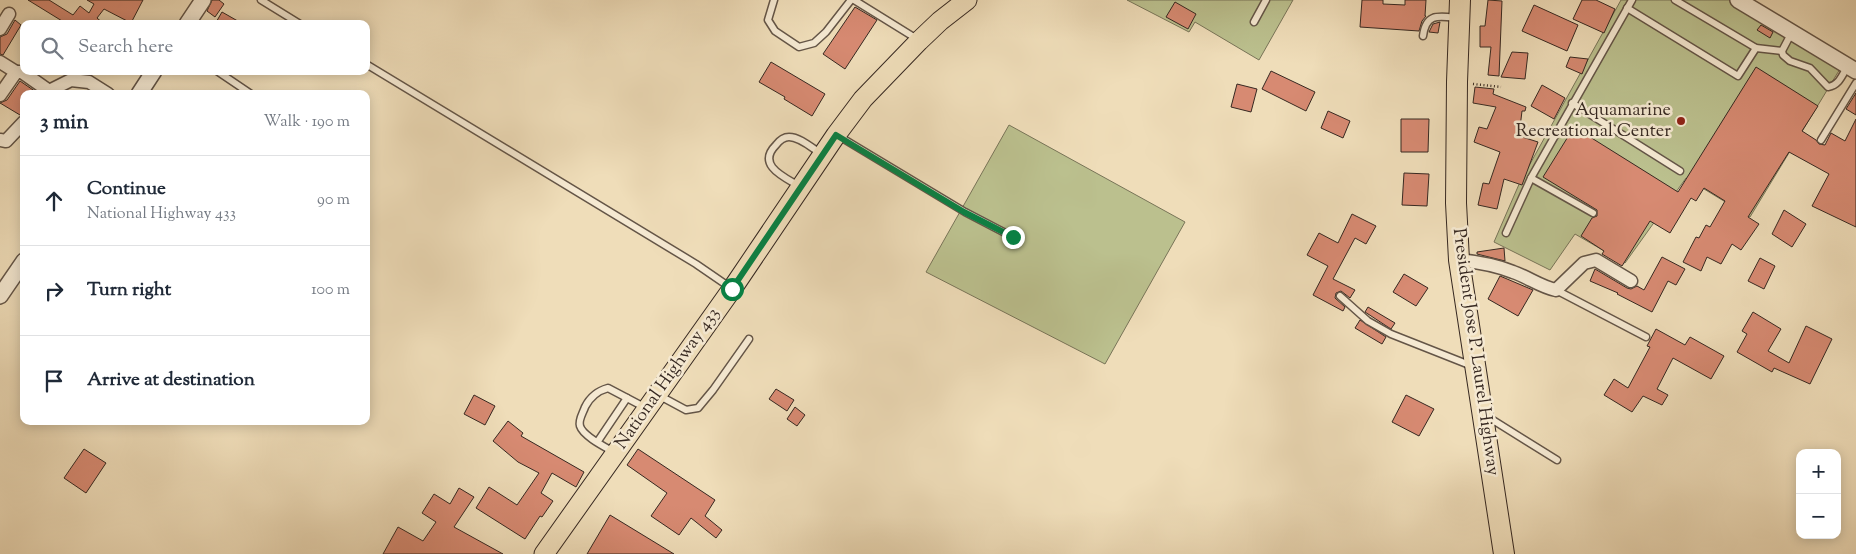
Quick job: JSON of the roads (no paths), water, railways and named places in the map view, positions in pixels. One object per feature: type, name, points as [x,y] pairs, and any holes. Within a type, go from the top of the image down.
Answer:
[{"type":"highway","name":"President Jose P. Laurel Highway","points":[[1460,9],[1456,203],[1460,260],[1504,554]]},
{"type":"main road","name":"National Highway 433","points":[[544,554],[732,289],[822,154],[863,99],[960,2]]},
{"type":"street","points":[[190,20],[203,0]]},
{"type":"street","points":[[1738,0],[1852,68]]},
{"type":"street","points":[[0,29],[9,14]]},
{"type":"street","points":[[0,62],[16,72],[20,72]]},
{"type":"street","points":[[0,95],[16,72]]},
{"type":"street","points":[[26,75],[45,90]]},
{"type":"street","points":[[142,90],[151,75]]},
{"type":"street","points":[[52,90],[71,80],[89,82],[102,90]]},
{"type":"street","points":[[0,140],[6,141],[20,127]]},
{"type":"street","points":[[1460,260],[1482,262],[1513,272],[1548,289],[1556,290],[1584,263],[1596,260],[1631,281]]},
{"type":"street","points":[[0,296],[20,267]]},
{"type":"lane","points":[[261,0],[294,20]]},
{"type":"lane","points":[[774,0],[768,20],[775,32],[799,47],[814,43],[853,0],[919,41]]},
{"type":"lane","points":[[1254,22],[1266,0]]},
{"type":"lane","points":[[1506,233],[1531,178],[1632,0]]},
{"type":"lane","points":[[1674,0],[1756,48],[1782,51]]},
{"type":"lane","points":[[1627,8],[1738,76],[1756,48]]},
{"type":"lane","points":[[1423,36],[1424,27],[1430,18],[1460,9]]},
{"type":"lane","points":[[1782,51],[1792,32]]},
{"type":"lane","points":[[1782,51],[1783,55],[1790,61],[1810,68],[1828,86],[1834,86],[1852,68]]},
{"type":"lane","points":[[370,66],[696,264],[732,289]]},
{"type":"lane","points":[[223,75],[245,90]]},
{"type":"lane","points":[[1821,140],[1856,83]]},
{"type":"lane","points":[[1572,103],[1680,171]]},
{"type":"lane","points":[[836,135],[964,212],[1013,237]]},
{"type":"lane","points":[[800,187],[778,174],[772,167],[769,158],[772,148],[780,140],[789,137],[799,140],[822,154]]},
{"type":"lane","points":[[1531,178],[1593,213]]},
{"type":"lane","points":[[1556,290],[1646,337]]},
{"type":"lane","points":[[1340,296],[1368,321],[1391,334],[1475,368]]},
{"type":"lane","points":[[615,453],[586,434],[580,426],[580,418],[588,402],[598,391],[608,388],[627,398],[651,401],[686,410],[698,408],[749,339]]},
{"type":"lane","points":[[598,441],[627,398]]},
{"type":"lane","points":[[1482,414],[1557,460]]},
{"type":"place","name":"Aquamarine Recreational Center","points":[[1681,121]]}]
